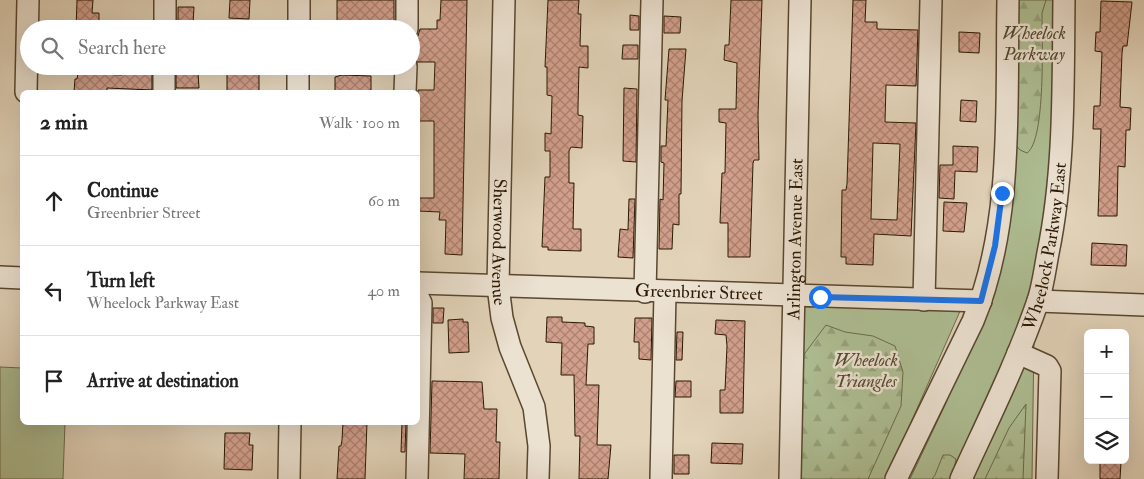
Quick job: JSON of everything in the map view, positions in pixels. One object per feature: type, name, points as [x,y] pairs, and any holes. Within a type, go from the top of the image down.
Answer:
[{"type":"street","points":[[28,0],[28,20]]},
{"type":"street","points":[[165,0],[165,20]]},
{"type":"street","points":[[299,0],[299,20]]},
{"type":"street","points":[[406,20],[407,0]]},
{"type":"street","name":"Sherwood Avenue","points":[[504,0],[498,286],[502,318],[510,347],[534,407],[539,446],[538,479]]},
{"type":"street","points":[[652,0],[655,292],[661,479]]},
{"type":"street","name":"Arlington Avenue East","points":[[790,479],[800,0]]},
{"type":"street","points":[[924,300],[931,0]]},
{"type":"street","points":[[896,479],[981,301],[1001,211],[1008,0]]},
{"type":"street","name":"Wheelock Parkway East","points":[[961,479],[1018,353],[1038,301],[1054,225],[1063,126],[1064,0]]},
{"type":"street","points":[[26,75],[26,90]]},
{"type":"street","points":[[164,75],[164,90]]},
{"type":"street","points":[[298,75],[298,90]]},
{"type":"street","points":[[405,90],[406,75]]},
{"type":"street","points":[[0,277],[20,278]]},
{"type":"street","name":"Greenbrier Street","points":[[420,284],[981,301]]},
{"type":"street","points":[[1038,301],[1144,305]]},
{"type":"street","points":[[1018,353],[1046,366],[1050,371],[1047,479]]},
{"type":"street","points":[[289,479],[290,425]]},
{"type":"street","points":[[417,479],[418,425]]},
{"type":"green space","name":"Wheelock Parkway","points":[[1014,0],[1056,0],[1054,138],[1034,291],[953,479],[910,479],[945,405],[992,294]]},
{"type":"green space","points":[[1019,0],[1046,0],[1042,13],[1042,88],[1040,110],[1033,144],[1027,153],[1020,150],[1015,144],[1013,108]]},
{"type":"green space","name":"Wheelock Triangles","points":[[803,307],[961,309],[886,479],[798,479]]},
{"type":"green space","name":"Wheelock Triangles","points":[[826,325],[845,332],[873,336],[895,346],[903,372],[901,406],[868,479],[798,479],[802,357]]},
{"type":"green space","points":[[1034,338],[1032,479],[970,479]]},
{"type":"green space","points":[[0,367],[20,368],[20,425],[65,425],[63,479],[0,479]]},
{"type":"green space","points":[[1026,404],[1023,479],[985,479],[1009,428]]},
{"type":"green space","points":[[943,455],[950,455],[956,459],[952,479],[932,479],[935,475]]},
{"type":"building","points":[[77,0],[93,0],[92,13],[99,13],[99,20],[76,20]]},
{"type":"building","points":[[230,0],[250,0],[249,19],[229,18]]},
{"type":"building","points":[[337,0],[394,0],[394,20],[337,20]]},
{"type":"building","points":[[441,0],[467,0],[462,255],[445,254],[446,220],[439,220],[440,212],[420,211],[420,198],[434,198],[434,121],[420,121],[420,90],[434,90],[435,62],[420,62],[420,29],[437,29],[437,20],[440,20]]},
{"type":"building","points":[[548,0],[579,0],[578,14],[581,14],[580,46],[588,46],[588,68],[579,67],[578,115],[583,116],[582,148],[571,147],[569,151],[569,183],[574,183],[573,229],[581,229],[581,251],[548,250],[548,247],[542,247],[545,177],[550,177],[550,151],[545,151],[545,133],[551,134],[552,96],[547,95],[547,67],[545,67]]},
{"type":"building","points":[[731,0],[762,0],[758,115],[759,160],[754,160],[753,163],[750,257],[728,257],[728,223],[720,223],[722,173],[725,173],[726,123],[719,122],[719,109],[736,109],[737,63],[724,60],[725,45],[729,45]]},
{"type":"building","points":[[853,0],[866,0],[865,22],[877,22],[877,29],[918,30],[916,86],[886,85],[885,122],[916,123],[911,236],[874,234],[873,265],[846,264],[846,257],[841,257],[842,190],[846,190]],"holes":[[[873,143],[900,144],[897,220],[871,219]]]},
{"type":"building","points":[[1101,1],[1132,2],[1127,46],[1123,46],[1122,53],[1120,107],[1131,108],[1130,130],[1126,130],[1125,167],[1118,166],[1117,216],[1098,216],[1101,129],[1093,129],[1094,106],[1100,106],[1102,52],[1095,51],[1096,32],[1100,32]]},
{"type":"building","points":[[178,7],[194,7],[193,20],[178,20]]},
{"type":"building","points":[[630,15],[639,16],[639,30],[630,30]]},
{"type":"building","points":[[664,16],[681,17],[680,33],[664,33]]},
{"type":"building","points":[[959,32],[980,33],[979,53],[959,52]]},
{"type":"building","points":[[623,45],[638,45],[638,59],[622,59]]},
{"type":"building","points":[[669,49],[686,49],[682,101],[681,194],[679,194],[679,225],[673,224],[672,249],[659,249],[660,199],[663,200],[664,163],[661,162],[661,146],[666,146],[668,100],[665,100]]},
{"type":"building","points":[[78,75],[152,75],[152,90],[107,88],[107,90],[74,90],[75,79],[77,79]]},
{"type":"building","points":[[176,75],[198,75],[199,88],[176,88]]},
{"type":"building","points":[[227,75],[259,75],[259,90],[227,90]]},
{"type":"building","points":[[342,75],[371,76],[371,90],[335,90],[335,77]]},
{"type":"building","points":[[624,88],[637,89],[636,162],[623,161]]},
{"type":"building","points":[[961,100],[977,101],[976,122],[960,121]]},
{"type":"building","points":[[953,146],[978,147],[977,172],[955,171],[954,199],[939,198],[940,165],[953,165]]},
{"type":"building","points":[[629,199],[635,199],[633,258],[618,257],[620,229],[628,230]]},
{"type":"building","points":[[944,202],[967,203],[964,232],[943,231]]},
{"type":"building","points":[[1092,243],[1127,245],[1126,266],[1091,265]]},
{"type":"building","points":[[433,308],[444,308],[443,323],[433,323]]},
{"type":"building","points":[[547,317],[562,317],[562,322],[585,323],[585,326],[594,327],[594,344],[588,344],[586,385],[599,385],[597,445],[611,445],[608,479],[579,479],[580,436],[575,436],[574,375],[561,375],[562,343],[546,342]]},
{"type":"building","points":[[635,318],[652,318],[651,360],[639,359],[639,342],[634,342]]},
{"type":"building","points":[[463,319],[463,322],[468,322],[469,352],[449,353],[448,320]]},
{"type":"building","points":[[716,320],[745,321],[743,413],[720,413],[720,390],[725,390],[727,346],[726,335],[715,334]]},
{"type":"building","points":[[677,332],[683,332],[682,360],[676,360]]},
{"type":"building","points":[[432,381],[482,382],[484,409],[497,409],[496,442],[500,442],[499,479],[464,479],[465,454],[430,453]]},
{"type":"building","points":[[676,381],[691,381],[691,397],[675,397]]},
{"type":"building","points":[[343,425],[367,425],[365,479],[337,479],[339,446],[341,446]]},
{"type":"building","points":[[402,425],[406,425],[405,452],[401,452]]},
{"type":"building","points":[[225,433],[250,433],[249,445],[253,445],[252,470],[224,469]]},
{"type":"building","points":[[712,443],[743,444],[742,464],[711,463]]},
{"type":"building","points":[[674,455],[689,455],[689,474],[674,474]]},
{"type":"building","points":[[1100,464],[1121,464],[1120,479],[1100,479]]},
{"type":"route","points":[[820,297],[981,301],[995,246],[1000,220],[1002,193]]}]
